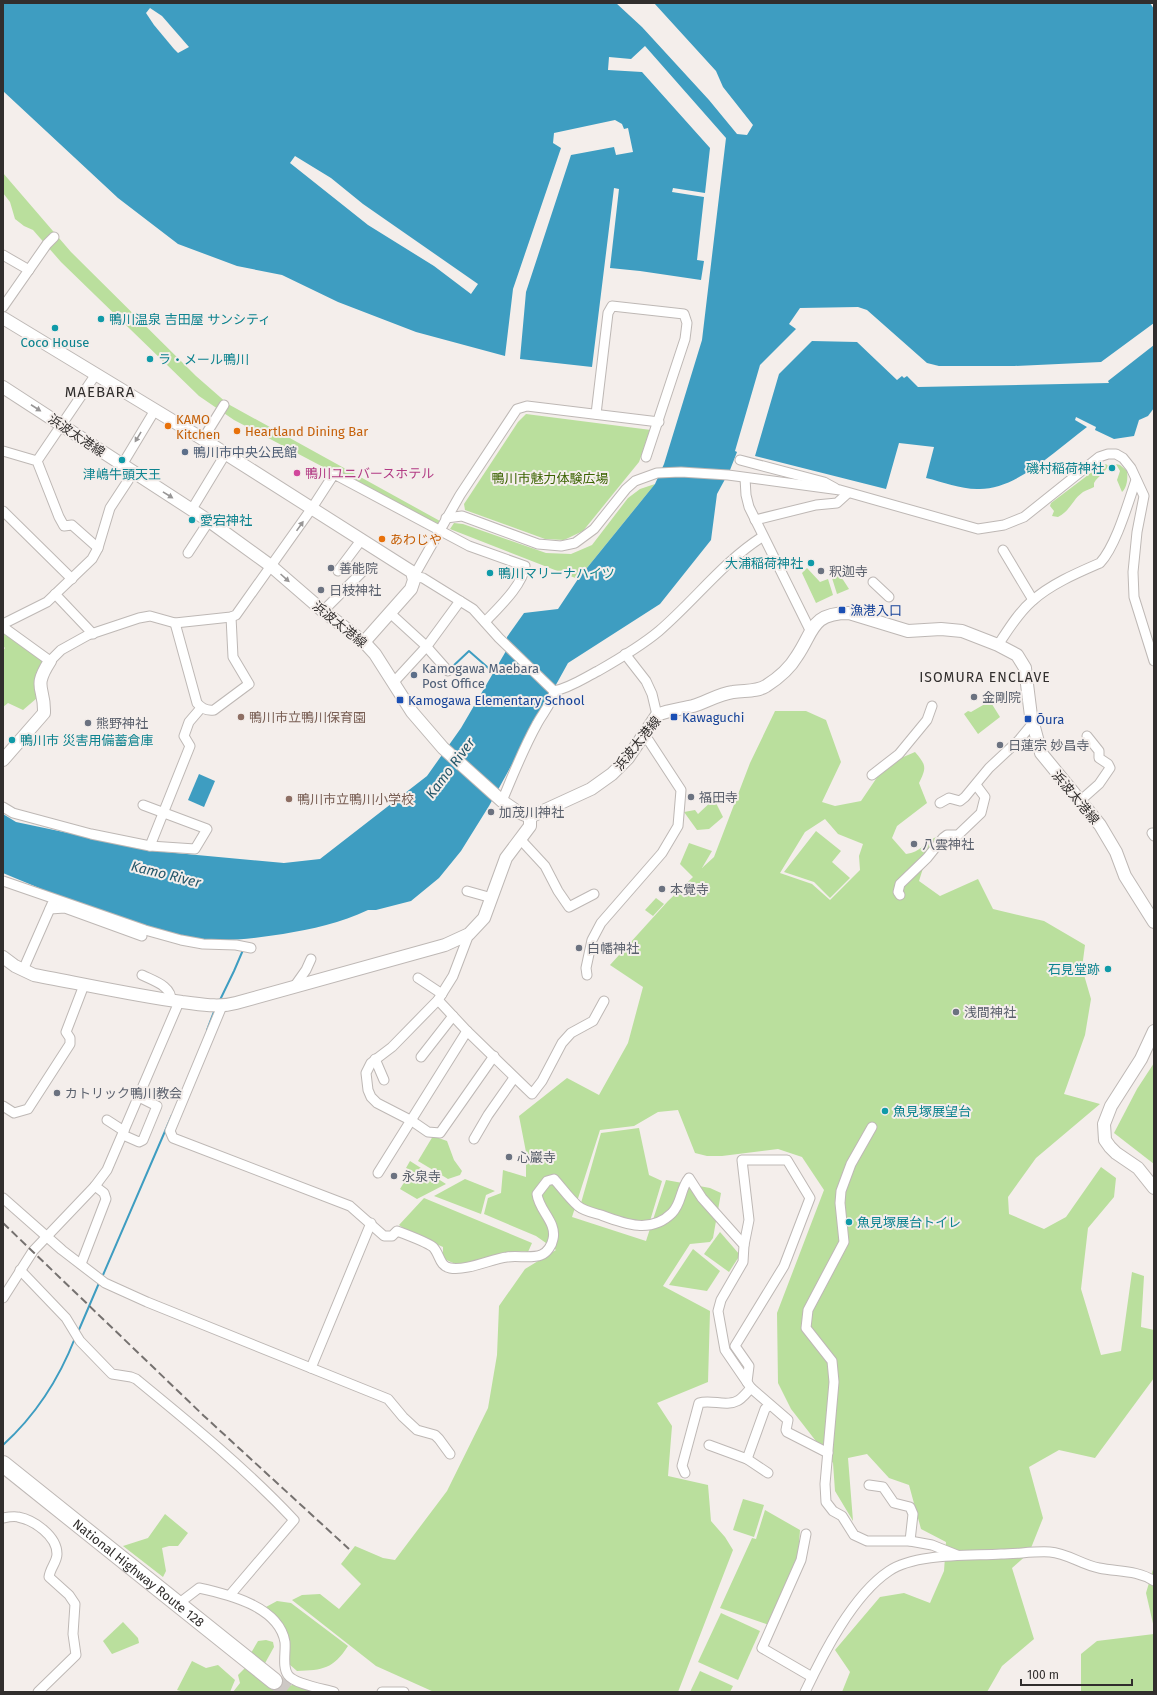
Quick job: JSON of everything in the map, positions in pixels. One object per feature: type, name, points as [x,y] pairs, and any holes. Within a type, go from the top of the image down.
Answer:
[{"type":"highway","name":"National Highway Route 128","points":[[3,1464],[274,1681]]},
{"type":"main road","points":[[3,318],[226,453],[407,568],[414,576],[411,589],[364,642]]},
{"type":"main road","name":"浜波太港線","points":[[3,387],[133,473],[192,509],[271,566],[364,642],[375,654],[420,722],[443,748],[501,800],[518,812],[530,817],[592,789],[612,774],[628,758],[657,716],[693,706],[725,694],[758,690],[766,686],[785,670],[797,657],[810,630],[815,624],[826,617],[840,613],[849,613],[908,631],[941,629],[962,631],[998,645],[1017,655],[1025,668],[1036,739],[1045,760],[1081,800],[1100,825],[1116,852],[1125,876],[1154,922]]},
{"type":"main road","points":[[3,760],[44,713],[44,705],[39,689],[40,680],[50,661]]},
{"type":"main road","points":[[3,957],[34,975],[175,1001],[216,1006],[294,987],[449,944],[469,934],[484,918],[506,858],[531,824],[530,817]]},
{"type":"main road","points":[[1154,1031],[1141,1059],[1111,1106],[1104,1124],[1105,1140],[1110,1147],[1138,1168],[1154,1188]]},
{"type":"street","points":[[3,306],[47,244],[54,237]]},
{"type":"street","points":[[3,255],[29,270]]},
{"type":"street","points":[[596,414],[608,313],[612,306],[678,312],[684,314],[687,323],[685,339],[659,422],[646,457]]},
{"type":"street","points":[[37,461],[96,374]]},
{"type":"street","points":[[203,439],[224,405]]},
{"type":"street","points":[[554,690],[499,638],[473,609],[423,578],[414,576],[446,518],[517,409],[527,406],[659,422]]},
{"type":"street","points":[[122,465],[155,410]]},
{"type":"street","points":[[3,451],[37,461]]},
{"type":"street","points":[[192,509],[226,453]]},
{"type":"street","points":[[446,518],[462,516],[538,544],[561,546],[575,543],[586,537],[600,523],[626,489],[635,481],[657,473],[680,472],[745,478],[844,492],[978,529],[1004,525],[1024,517],[1100,457],[1108,454],[1116,454],[1123,458],[1136,480],[1145,501],[1137,532],[1133,572],[1134,597],[1154,661]]},
{"type":"street","points":[[740,460],[824,482],[844,492]]},
{"type":"street","points":[[37,461],[64,526],[72,525],[98,548]]},
{"type":"street","points":[[133,473],[110,508],[98,548],[92,559],[55,594],[29,612],[3,626],[50,661],[61,650],[94,634],[139,618],[150,616],[175,623],[232,617],[236,615],[312,508],[334,474],[469,546],[525,566],[524,575],[485,622]]},
{"type":"street","points":[[745,478],[746,495],[755,520],[810,630]]},
{"type":"street","points":[[998,645],[1015,620],[1033,600],[1050,588],[1100,563],[1105,558],[1119,528],[1136,480]]},
{"type":"street","points":[[755,520],[816,505],[837,503],[844,492]]},
{"type":"street","points":[[3,511],[72,579]]},
{"type":"street","points":[[188,553],[209,521]]},
{"type":"street","points":[[554,690],[580,681],[625,654],[659,631],[701,591],[728,562],[762,536]]},
{"type":"street","points":[[338,571],[362,539]]},
{"type":"street","points":[[1003,550],[1033,600]]},
{"type":"street","points":[[323,610],[362,572]]},
{"type":"street","points":[[873,582],[890,597]]},
{"type":"street","points":[[55,594],[94,634]]},
{"type":"street","points":[[393,683],[426,646],[460,601]]},
{"type":"street","points":[[390,613],[426,646],[448,671]]},
{"type":"street","points":[[175,623],[198,703],[201,708],[208,711],[214,710],[249,684],[233,657],[232,617]]},
{"type":"street","points":[[625,654],[646,681],[652,694],[657,716]]},
{"type":"street","points":[[501,800],[537,723],[553,697],[554,690]]},
{"type":"street","points":[[872,775],[899,754],[927,720],[932,706]]},
{"type":"street","points":[[150,846],[190,746],[184,736],[189,722],[201,708]]},
{"type":"street","points":[[940,803],[949,798],[960,801],[976,785],[989,768],[1019,740],[1033,723]]},
{"type":"street","points":[[587,975],[586,968],[592,940],[601,922],[662,853],[678,826],[681,790],[645,735]]},
{"type":"street","points":[[1081,800],[1099,784],[1110,768],[1108,764],[1099,758],[1099,751],[1086,736]]},
{"type":"street","points":[[900,895],[898,892],[900,884],[927,858],[943,838],[947,835],[958,835],[981,813],[984,797],[976,785]]},
{"type":"street","points":[[3,807],[13,813],[91,834],[150,846],[195,849],[207,829],[143,805]]},
{"type":"street","points":[[520,839],[545,866],[558,891],[570,907],[594,894]]},
{"type":"street","points":[[3,881],[181,940],[203,944],[236,945],[251,948]]},
{"type":"street","points":[[467,891],[492,898]]},
{"type":"street","points":[[23,970],[54,899]]},
{"type":"street","points":[[50,909],[65,908],[142,936]]},
{"type":"street","points":[[469,934],[453,976],[440,997],[392,1047],[371,1062],[366,1073],[368,1090],[371,1098],[377,1103],[412,1120],[428,1132],[440,1133],[494,1056]]},
{"type":"street","points":[[294,987],[306,970],[311,959]]},
{"type":"street","points":[[3,1298],[33,1251],[95,1186],[111,1163],[124,1133],[175,1001],[164,986],[142,975]]},
{"type":"street","points":[[418,978],[440,997],[453,1016],[467,1031],[532,1094],[542,1081],[562,1043],[571,1033],[593,1021],[604,1001]]},
{"type":"street","points":[[3,1106],[14,1113],[28,1109],[70,1044],[70,1038],[66,1032],[84,985]]},
{"type":"street","points":[[216,1006],[170,1131],[170,1135],[173,1138],[350,1206],[384,1236],[392,1236],[397,1231],[434,1248],[444,1265],[451,1268],[479,1265],[507,1257],[541,1255],[549,1249],[553,1239],[553,1227],[538,1203],[538,1194],[547,1180],[554,1179],[580,1208],[624,1224],[653,1226],[665,1220],[674,1212],[680,1202],[684,1184],[689,1178],[702,1198],[744,1245]]},
{"type":"street","points":[[421,1057],[453,1016]]},
{"type":"street","points":[[378,1173],[467,1031]]},
{"type":"street","points":[[375,1059],[384,1080]]},
{"type":"street","points":[[474,1139],[488,1115],[514,1078]]},
{"type":"street","points":[[107,1120],[139,1142],[143,1140],[157,1106],[139,1097]]},
{"type":"street","points":[[872,1127],[851,1164],[841,1191],[840,1209],[844,1242],[808,1310],[806,1318],[806,1328],[832,1361],[834,1382],[825,1484],[826,1502],[833,1511],[842,1516],[854,1535],[867,1541],[910,1541],[932,1545],[957,1555]]},
{"type":"street","points":[[685,1473],[682,1466],[699,1403],[706,1401],[730,1403],[738,1401],[749,1385],[749,1366],[735,1346],[784,1266],[810,1198],[787,1160],[742,1160],[749,1220],[744,1245],[743,1262],[722,1300],[718,1311],[725,1350],[749,1385],[788,1420],[787,1432],[828,1453]]},
{"type":"street","points":[[81,1264],[106,1199],[104,1193],[95,1186]]},
{"type":"street","points":[[3,1198],[101,1280],[311,1368],[388,1398],[403,1417],[418,1430],[435,1435],[450,1454]]},
{"type":"street","points":[[311,1368],[371,1223]]},
{"type":"street","points":[[20,1270],[66,1318],[73,1332],[80,1341],[112,1374],[131,1376],[136,1379],[261,1485],[294,1520],[230,1595]]},
{"type":"street","points":[[747,1459],[766,1409],[770,1405]]},
{"type":"street","points":[[709,1445],[747,1459],[768,1473]]},
{"type":"street","points":[[869,1485],[883,1487],[894,1503],[910,1506],[913,1514],[910,1541]]},
{"type":"street","points":[[3,1518],[17,1516],[23,1518],[49,1534],[57,1551],[56,1562],[50,1572],[49,1577],[69,1595],[75,1604],[73,1634],[76,1655],[38,1692]]},
{"type":"street","points":[[806,1534],[801,1560],[762,1648],[812,1677]]},
{"type":"street","points":[[805,1692],[834,1636],[871,1586],[889,1571],[909,1561],[957,1555],[1051,1552],[1088,1566],[1145,1575],[1154,1581]]},
{"type":"street","points":[[178,1604],[198,1588],[230,1595],[262,1610],[278,1627],[285,1641],[286,1670],[288,1675],[295,1680],[334,1692]]},
{"type":"street","points":[[382,1692],[404,1692]]},
{"type":"green space","points":[[3,173],[71,252],[196,376],[228,404],[440,521],[435,526],[234,420],[199,396],[61,262],[33,230],[24,226],[15,219],[10,202],[3,193]]},
{"type":"green space","name":"鴨川市魅力体験広場","points":[[526,414],[651,430],[639,462],[583,531],[564,540],[545,539],[465,510],[464,504],[518,422]]},
{"type":"green space","points":[[1106,464],[1108,466],[1094,483],[1094,487],[1079,495],[1069,508],[1058,517],[1052,516],[1054,511],[1050,506],[1051,503],[1096,469]]},
{"type":"green space","points":[[1116,464],[1120,465],[1127,471],[1127,483],[1122,492],[1117,480],[1120,471]]},
{"type":"green space","points":[[655,484],[578,579],[450,529],[454,523],[463,524],[546,553],[571,554],[592,545],[628,498],[640,489]]},
{"type":"green space","points":[[807,568],[820,582],[828,579],[833,595],[816,603],[802,573]]},
{"type":"green space","points":[[840,575],[849,589],[837,594],[832,578]]},
{"type":"green space","points":[[3,630],[43,658],[44,664],[37,676],[35,684],[37,698],[23,710],[8,703],[3,707],[3,651],[5,648],[3,646]]},
{"type":"green space","points":[[990,701],[1000,717],[978,734],[964,714],[968,711],[971,712]]},
{"type":"green space","points":[[775,711],[806,711],[826,720],[841,762],[822,802],[835,806],[861,801],[880,773],[894,761],[915,752],[924,766],[919,783],[927,803],[897,826],[892,838],[906,854],[919,850],[936,837],[929,849],[919,881],[940,896],[978,879],[993,909],[1044,921],[1085,945],[1082,968],[1091,999],[1085,1035],[1064,1094],[1100,1104],[1036,1158],[1008,1197],[1009,1214],[1044,1229],[1066,1217],[1101,1167],[1116,1178],[1114,1197],[1088,1228],[1081,1289],[1101,1355],[1121,1351],[1132,1272],[1144,1276],[1141,1327],[1154,1330],[1154,1378],[1095,1458],[1059,1450],[1029,1467],[1043,1518],[1029,1553],[1012,1568],[1034,1639],[1002,1666],[987,1692],[842,1692],[850,1672],[835,1650],[880,1597],[904,1593],[930,1603],[944,1571],[946,1542],[921,1529],[909,1485],[889,1478],[867,1454],[848,1458],[853,1521],[835,1491],[833,1463],[791,1409],[778,1383],[777,1313],[824,1190],[802,1157],[778,1149],[722,1156],[707,1156],[695,1153],[678,1110],[658,1112],[634,1126],[600,1130],[572,1217],[646,1241],[666,1180],[710,1188],[721,1193],[713,1238],[710,1242],[690,1244],[663,1286],[710,1311],[708,1382],[657,1403],[672,1426],[668,1476],[708,1485],[711,1521],[725,1537],[733,1550],[678,1692],[434,1692],[376,1666],[292,1600],[302,1595],[320,1594],[339,1609],[361,1584],[341,1564],[355,1546],[383,1558],[395,1560],[447,1491],[488,1408],[497,1355],[499,1306],[525,1269],[556,1250],[536,1236],[484,1214],[488,1198],[501,1193],[503,1170],[526,1177],[526,1152],[519,1116],[567,1078],[599,1095],[628,1043],[643,987],[610,965],[668,901],[693,877],[680,864],[689,843],[712,851],[702,868],[714,857],[750,763]],"holes":[[[825,819],[838,834],[863,844],[859,856],[860,870],[830,900],[812,884],[780,873],[805,832]]]},
{"type":"green space","points":[[714,799],[723,817],[709,829],[697,830],[684,812],[695,810],[698,814]]},
{"type":"green space","points":[[816,831],[841,851],[832,862],[850,878],[830,898],[814,882],[784,872]]},
{"type":"green space","points":[[656,898],[664,904],[653,916],[645,910]]},
{"type":"green space","points":[[1154,1063],[1154,1164],[1114,1133],[1137,1089]]},
{"type":"green space","points":[[639,1128],[649,1175],[662,1181],[650,1221],[636,1221],[587,1208],[581,1203],[601,1133]]},
{"type":"green space","points":[[433,1136],[447,1141],[454,1160],[462,1171],[460,1175],[448,1179],[418,1161]]},
{"type":"green space","points":[[410,1161],[446,1184],[417,1199],[400,1189],[411,1171],[406,1168]]},
{"type":"green space","points":[[465,1179],[495,1191],[486,1195],[481,1214],[434,1196]]},
{"type":"green space","points":[[424,1198],[532,1243],[528,1252],[501,1254],[475,1262],[457,1264],[443,1258],[443,1247],[409,1232],[399,1225]]},
{"type":"green space","points":[[720,1232],[740,1255],[729,1272],[704,1254]]},
{"type":"green space","points":[[693,1249],[720,1271],[707,1291],[669,1285]]},
{"type":"green space","points":[[743,1499],[764,1505],[754,1537],[733,1530]]},
{"type":"green space","points":[[765,1510],[800,1530],[798,1559],[769,1625],[720,1608],[752,1538],[756,1539]]},
{"type":"green space","points":[[165,1514],[188,1533],[178,1546],[162,1548],[166,1571],[163,1577],[123,1546],[148,1538]]},
{"type":"green space","points":[[1154,1566],[1154,1628],[1146,1593]]},
{"type":"green space","points":[[277,1601],[291,1603],[348,1646],[343,1654],[327,1667],[314,1670],[297,1671],[289,1664],[288,1640],[266,1607]]},
{"type":"green space","points":[[721,1613],[760,1631],[738,1680],[698,1662]]},
{"type":"green space","points":[[123,1622],[138,1638],[139,1643],[112,1654],[103,1641]]},
{"type":"green space","points":[[1154,1634],[1154,1692],[1081,1692],[1081,1654],[1097,1641]]},
{"type":"green space","points":[[266,1640],[273,1642],[274,1647],[264,1665],[251,1653],[258,1641]]},
{"type":"green space","points":[[192,1661],[206,1668],[218,1665],[235,1680],[230,1692],[185,1692],[177,1690]]},
{"type":"green space","points":[[246,1667],[276,1688],[298,1684],[311,1692],[233,1692],[240,1683],[238,1675]]},
{"type":"green space","points":[[700,1671],[733,1686],[730,1692],[690,1692]]},
{"type":"water","name":"Kamo River","points":[[3,3],[1150,3],[1154,9],[1154,323],[1101,362],[1014,366],[939,366],[927,363],[867,310],[858,307],[800,308],[789,324],[796,329],[760,365],[735,451],[737,452],[730,470],[717,494],[711,540],[660,604],[568,663],[489,806],[461,851],[439,878],[411,901],[376,910],[368,910],[347,919],[326,925],[283,934],[246,939],[208,940],[183,937],[137,926],[92,910],[3,873],[3,814],[16,822],[154,851],[284,863],[320,859],[427,776],[461,728],[506,651],[507,637],[524,613],[558,609],[578,579],[655,484],[664,464],[702,340],[726,138],[645,46],[631,59],[609,57],[608,70],[642,72],[710,148],[705,193],[673,188],[672,192],[704,197],[697,260],[704,261],[701,280],[610,268],[619,189],[614,188],[592,367],[520,359],[526,292],[571,155],[614,147],[616,155],[633,152],[628,128],[624,129],[622,124],[615,120],[554,133],[553,143],[561,148],[513,289],[505,356],[416,332],[338,302],[282,275],[237,266],[178,244],[118,198],[3,91]]},
{"type":"water","points":[[812,341],[857,342],[897,380],[902,376],[904,378],[907,376],[918,387],[1109,383],[1108,381],[1154,345],[1154,408],[1148,416],[1139,420],[1134,436],[1114,439],[1095,430],[1096,427],[1076,417],[1075,420],[1087,427],[1049,457],[1021,476],[992,488],[964,488],[926,478],[934,447],[899,443],[886,489],[755,456],[779,374]]},
{"type":"water","points":[[199,774],[215,781],[204,807],[188,800]]},
{"type":"pier","points":[[616,3],[654,3],[716,71],[723,87],[753,125],[747,135],[737,134],[709,100],[642,27]]},
{"type":"pier","points":[[150,8],[162,16],[189,47],[178,53],[174,49],[146,13]]},
{"type":"pier","points":[[295,156],[331,178],[363,204],[478,284],[471,294],[434,266],[368,225],[290,163]]},
{"type":"waterway","points":[[450,669],[469,651],[494,673]]},
{"type":"waterway","points":[[219,1002],[243,950]]},
{"type":"waterway","points":[[207,1030],[215,1009]]},
{"type":"waterway","points":[[103,1275],[172,1115]]},
{"type":"waterway","points":[[78,1332],[99,1283]]},
{"type":"waterway","points":[[3,1445],[26,1421],[45,1396],[62,1368],[75,1338]]},
{"type":"tunnel","points":[[274,1681],[288,1692]]},
{"type":"railway","points":[[3,1223],[204,1416],[349,1549]]},
{"type":"place","name":"鴨川温泉 吉田屋 サンシティ","points":[[101,319]]},
{"type":"place","name":"Coco House","points":[[55,328]]},
{"type":"place","name":"ラ・メール鴨川","points":[[150,359]]},
{"type":"place","name":"KAMO Kitchen","points":[[168,426]]},
{"type":"place","name":"Heartland Dining Bar","points":[[237,431]]},
{"type":"place","name":"鴨川市中央公民館","points":[[185,452]]},
{"type":"place","name":"津嶋牛頭天王","points":[[122,460]]},
{"type":"place","name":"磯村稲荷神社","points":[[1112,468]]},
{"type":"place","name":"鴨川ユニバースホテル","points":[[297,473]]},
{"type":"place","name":"愛宕神社","points":[[192,520]]},
{"type":"place","name":"あわじや","points":[[382,539]]},
{"type":"place","name":"大浦稲荷神社","points":[[811,563]]},
{"type":"place","name":"善能院","points":[[331,568]]},
{"type":"place","name":"釈迦寺","points":[[821,571]]},
{"type":"place","name":"鴨川マリーナハイツ","points":[[490,573]]},
{"type":"place","name":"日枝神社","points":[[321,590]]},
{"type":"place","name":"漁港入口","points":[[842,610]]},
{"type":"place","name":"Kamogawa Maebara Post Office","points":[[414,675]]},
{"type":"place","name":"金剛院","points":[[974,697]]},
{"type":"place","name":"Kamogawa Elementary School","points":[[400,700]]},
{"type":"place","name":"鴨川市立鴨川保育園","points":[[241,717]]},
{"type":"place","name":"Kawaguchi","points":[[674,717]]},
{"type":"place","name":"Ōura","points":[[1028,719]]},
{"type":"place","name":"熊野神社","points":[[88,723]]},
{"type":"place","name":"鴨川市 災害用備蓄倉庫","points":[[12,740]]},
{"type":"place","name":"日蓮宗 妙昌寺","points":[[1000,745]]},
{"type":"place","name":"福田寺","points":[[691,797]]},
{"type":"place","name":"鴨川市立鴨川小学校","points":[[289,799]]},
{"type":"place","name":"加茂川神社","points":[[491,812]]},
{"type":"place","name":"八雲神社","points":[[914,844]]},
{"type":"place","name":"本覺寺","points":[[662,889]]},
{"type":"place","name":"白幡神社","points":[[579,948]]},
{"type":"place","name":"石見堂跡","points":[[1108,969]]},
{"type":"place","name":"浅間神社","points":[[956,1012]]},
{"type":"place","name":"カトリック鴨川教会","points":[[57,1093]]},
{"type":"place","name":"魚見塚展望台","points":[[885,1111]]},
{"type":"place","name":"心巖寺","points":[[509,1157]]},
{"type":"place","name":"永泉寺","points":[[394,1176]]},
{"type":"place","name":"魚見塚展台トイレ","points":[[849,1222]]},
{"type":"district","name":"MAEBARA","points":[[100,392]]},
{"type":"district","name":"ISOMURA ENCLAVE","points":[[985,677]]}]
